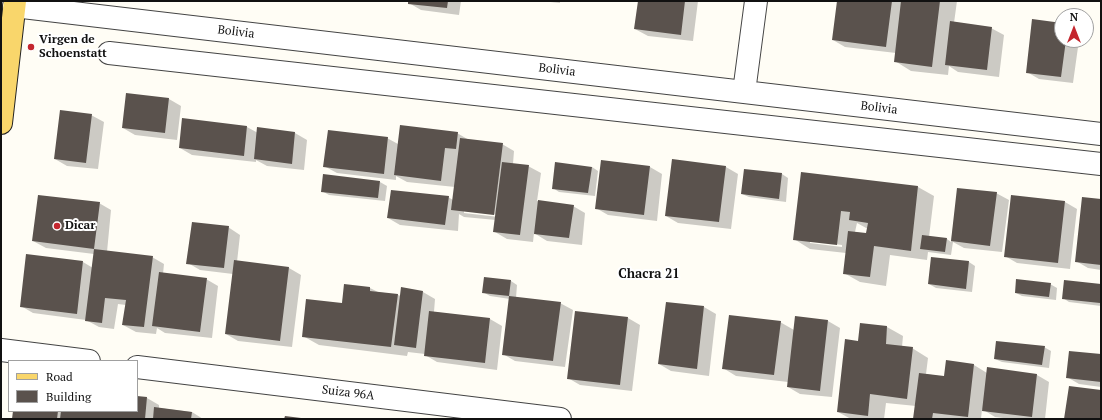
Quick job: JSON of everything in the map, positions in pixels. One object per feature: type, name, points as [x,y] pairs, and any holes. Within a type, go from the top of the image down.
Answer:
[{"type":"main road","points":[[1,123],[14,4]]},
{"type":"street","points":[[744,92],[756,1]]},
{"type":"street","name":"Bolivia","points":[[14,4],[1101,134]]},
{"type":"street","points":[[109,53],[1101,164]]},
{"type":"street","points":[[1,350],[81,360]]},
{"type":"street","name":"Suiza 96A","points":[[138,367],[560,419]]},
{"type":"building","points":[[408,1],[448,1],[447,8],[408,4]]},
{"type":"building","points":[[638,1],[685,1],[681,35],[634,29]]},
{"type":"building","points":[[837,1],[892,1],[886,47],[832,40]]},
{"type":"building","points":[[901,1],[940,1],[932,67],[894,62]]},
{"type":"building","points":[[1032,19],[1054,22],[1054,48],[1065,48],[1061,77],[1026,73]]},
{"type":"building","points":[[950,21],[992,27],[987,70],[945,65]]},
{"type":"building","points":[[126,93],[169,98],[165,133],[122,128]]},
{"type":"building","points":[[60,110],[92,114],[86,163],[54,159]]},
{"type":"building","points":[[182,118],[247,126],[244,156],[179,148]]},
{"type":"building","points":[[400,125],[458,132],[456,149],[445,148],[441,181],[394,175]]},
{"type":"building","points":[[257,127],[295,132],[292,164],[254,159]]},
{"type":"building","points":[[328,130],[388,137],[384,174],[323,167]]},
{"type":"building","points":[[460,138],[503,143],[494,215],[451,210]]},
{"type":"building","points":[[672,159],[726,166],[719,222],[665,216]]},
{"type":"building","points":[[601,160],[650,166],[644,215],[595,209]]},
{"type":"building","points":[[502,162],[529,165],[520,235],[493,232]]},
{"type":"building","points":[[555,162],[592,167],[588,193],[552,189]]},
{"type":"building","points":[[744,169],[782,173],[779,199],[741,194]]},
{"type":"building","points":[[801,172],[918,186],[911,251],[874,246],[870,277],[843,274],[848,231],[866,233],[868,223],[849,220],[850,212],[841,211],[837,245],[793,240]]},
{"type":"building","points":[[323,174],[380,181],[378,198],[321,192]]},
{"type":"building","points":[[957,188],[997,192],[990,246],[951,241]]},
{"type":"building","points":[[391,190],[449,196],[445,225],[387,218]]},
{"type":"building","points":[[38,195],[100,202],[94,249],[32,241]]},
{"type":"building","points":[[1011,195],[1065,201],[1058,263],[1004,257]]},
{"type":"building","points":[[1082,197],[1101,199],[1101,265],[1075,262]]},
{"type":"building","points":[[538,200],[574,205],[569,238],[534,234]]},
{"type":"building","points":[[192,222],[229,226],[224,268],[186,264]]},
{"type":"building","points":[[922,235],[947,238],[945,252],[920,249]]},
{"type":"building","points":[[94,249],[153,256],[144,327],[122,325],[126,300],[105,298],[102,323],[85,321]]},
{"type":"building","points":[[26,254],[83,261],[77,314],[20,307]]},
{"type":"building","points":[[931,257],[969,261],[966,289],[928,284]]},
{"type":"building","points":[[234,260],[289,267],[280,341],[225,334]]},
{"type":"building","points":[[159,272],[207,278],[200,332],[152,326]]},
{"type":"building","points":[[484,277],[511,280],[509,296],[482,293]]},
{"type":"building","points":[[1016,279],[1051,283],[1049,297],[1015,293]]},
{"type":"building","points":[[1064,280],[1101,284],[1100,303],[1062,299]]},
{"type":"building","points":[[344,284],[370,287],[370,291],[398,294],[391,347],[302,337],[306,299],[342,303]]},
{"type":"building","points":[[401,287],[423,291],[416,348],[394,345]]},
{"type":"building","points":[[509,296],[561,302],[553,361],[502,355]]},
{"type":"building","points":[[666,302],[704,306],[697,369],[658,364]]},
{"type":"building","points":[[429,311],[490,318],[485,363],[424,356]]},
{"type":"building","points":[[575,311],[628,317],[620,385],[567,379]]},
{"type":"building","points":[[729,315],[781,321],[774,375],[722,369]]},
{"type":"building","points":[[795,316],[828,320],[820,391],[787,387]]},
{"type":"building","points":[[860,323],[887,326],[886,344],[913,347],[907,399],[870,394],[868,416],[837,412],[845,339],[858,341]]},
{"type":"building","points":[[996,341],[1045,346],[1042,365],[994,359]]},
{"type":"building","points":[[1069,351],[1101,354],[1101,382],[1066,378]]},
{"type":"building","points":[[946,360],[974,364],[968,417],[933,413],[932,419],[913,419],[919,373],[944,376]]},
{"type":"building","points":[[987,367],[1037,374],[1032,417],[982,411]]},
{"type":"building","points":[[1069,386],[1101,390],[1101,419],[1064,419]]},
{"type":"building","points":[[138,396],[147,397],[145,419],[60,419],[61,412],[138,412]]},
{"type":"building","points":[[154,407],[192,412],[191,419],[153,419]]},
{"type":"building","points":[[13,412],[58,412],[57,419],[12,419]]},
{"type":"building","points":[[285,416],[301,418],[301,419],[284,419]]},
{"type":"place","name":"Virgen de Schoenstatt","points":[[31,47]]},
{"type":"place","name":"Dicar","points":[[57,226]]},
{"type":"district","name":"Chacra 21","points":[[649,274]]}]
